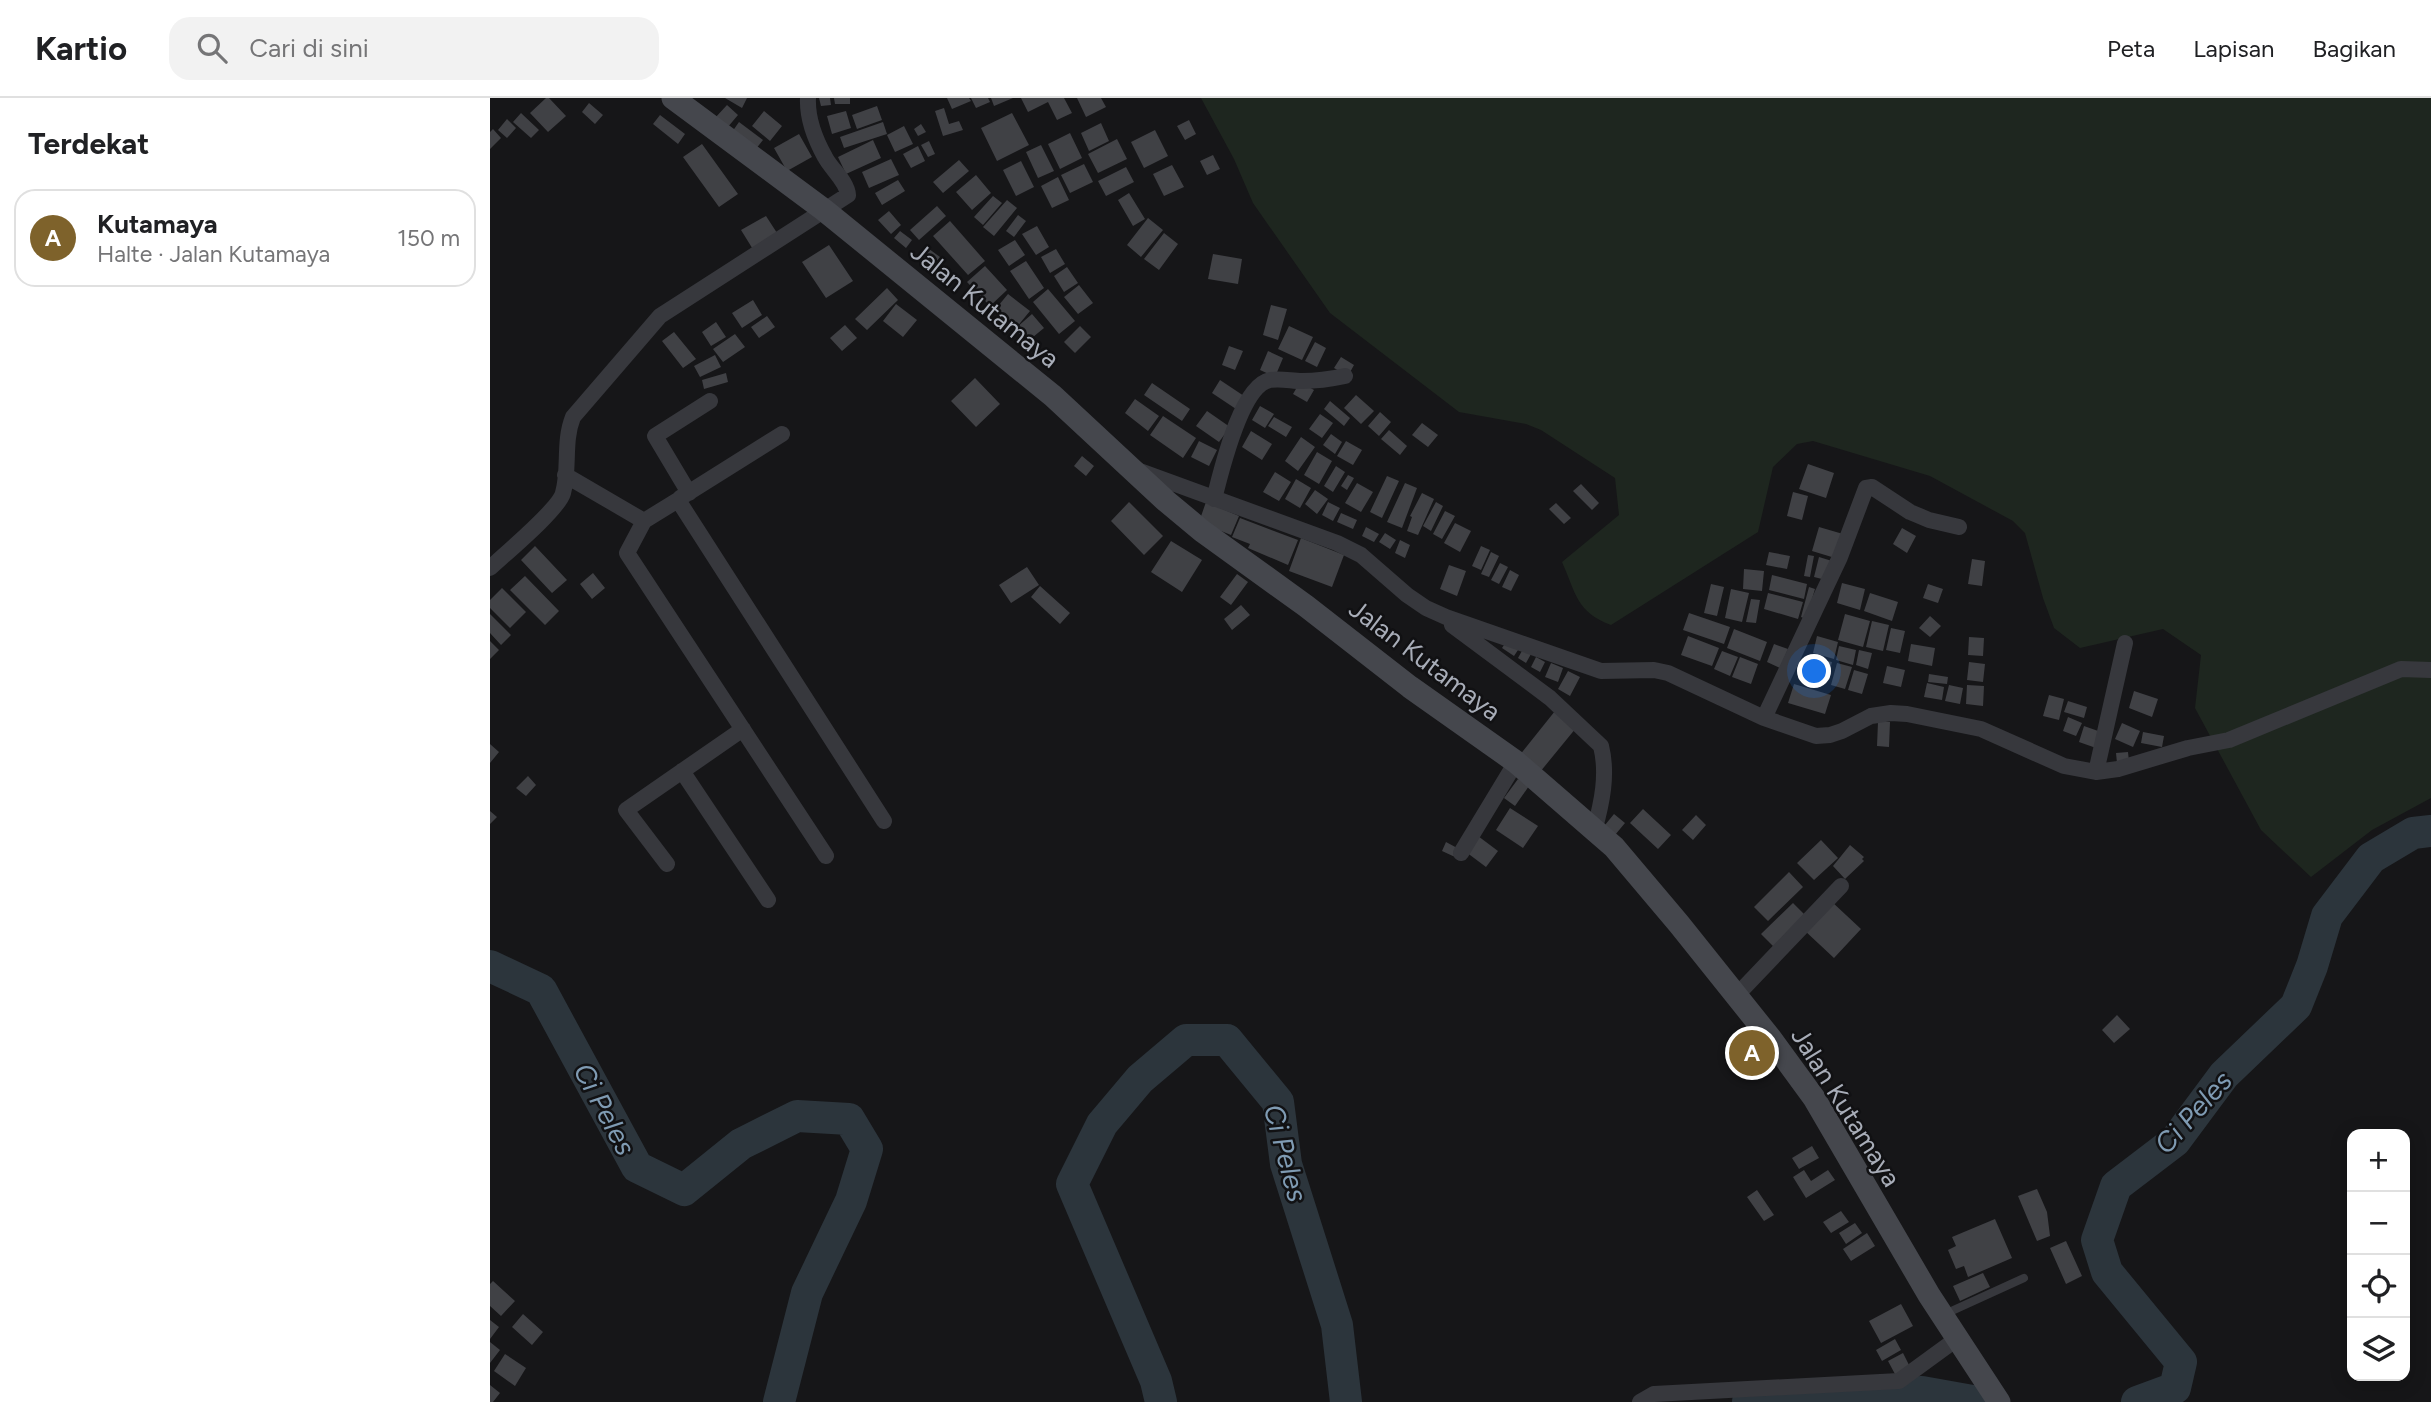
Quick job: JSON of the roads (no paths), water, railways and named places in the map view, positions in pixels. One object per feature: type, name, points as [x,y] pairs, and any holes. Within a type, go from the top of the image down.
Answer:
[{"type":"main road","name":"Jalan Kutamaya","points":[[673,98],[824,210],[1053,396],[1128,467],[1202,531],[1306,606],[1410,687],[1516,762],[1614,847],[1736,996],[1814,1098],[1942,1315],[1999,1402]]},
{"type":"street","points":[[490,568],[559,502],[563,496],[567,434],[573,417],[660,316],[849,193],[824,157],[807,114],[808,98]]},
{"type":"street","points":[[1214,499],[1228,442],[1243,409],[1260,385],[1269,380],[1312,380],[1345,376]]},
{"type":"street","points":[[710,401],[655,436],[684,496],[884,821]]},
{"type":"street","points":[[782,434],[644,521],[627,554],[826,856]]},
{"type":"street","points":[[1128,467],[1337,543],[1361,555],[1408,595],[1469,636],[1550,698],[1601,746],[1604,776],[1602,799],[1594,831]]},
{"type":"street","points":[[565,475],[644,521]]},
{"type":"street","points":[[1764,718],[1840,556],[1866,488],[1872,487],[1910,512],[1929,520],[1959,527]]},
{"type":"street","points":[[1426,608],[1455,621],[1601,671],[1654,670],[1668,673],[1764,718],[1816,736],[1842,731],[1871,716],[1907,714],[1981,729],[2064,766],[2096,772],[2118,769],[2188,748],[2229,740],[2402,669],[2431,670]]},
{"type":"street","points":[[2096,772],[2125,643]]},
{"type":"street","points":[[667,864],[626,810],[743,729]]},
{"type":"street","points":[[1461,853],[1516,762]]},
{"type":"street","points":[[682,771],[768,900]]},
{"type":"street","points":[[1736,996],[1841,886]]},
{"type":"street","points":[[1640,1402],[1654,1394],[1899,1381],[1958,1338]]},
{"type":"lane","points":[[1942,1315],[2024,1278]]},
{"type":"waterway","name":"Ci Peles","points":[[2137,1402],[2175,1388],[2181,1362],[2107,1272],[2097,1240],[2116,1186],[2175,1141],[2224,1075],[2296,1006],[2312,966],[2327,916],[2371,858],[2413,833],[2431,831]]},
{"type":"waterway","name":"Ci Peles","points":[[490,966],[541,990],[637,1167],[684,1190],[741,1144],[797,1116],[849,1119],[867,1149],[851,1201],[807,1293],[779,1402]]},
{"type":"waterway","name":"Ci Peles","points":[[1161,1402],[1156,1381],[1072,1184],[1102,1124],[1140,1079],[1186,1040],[1227,1040],[1278,1102],[1286,1164],[1337,1325],[1346,1402]]},
{"type":"waterway","name":"Ci Peles","points":[[1748,1402],[1922,1392],[1978,1402]]},
{"type":"place","name":"Kutamaya","points":[[1752,1053]]}]
